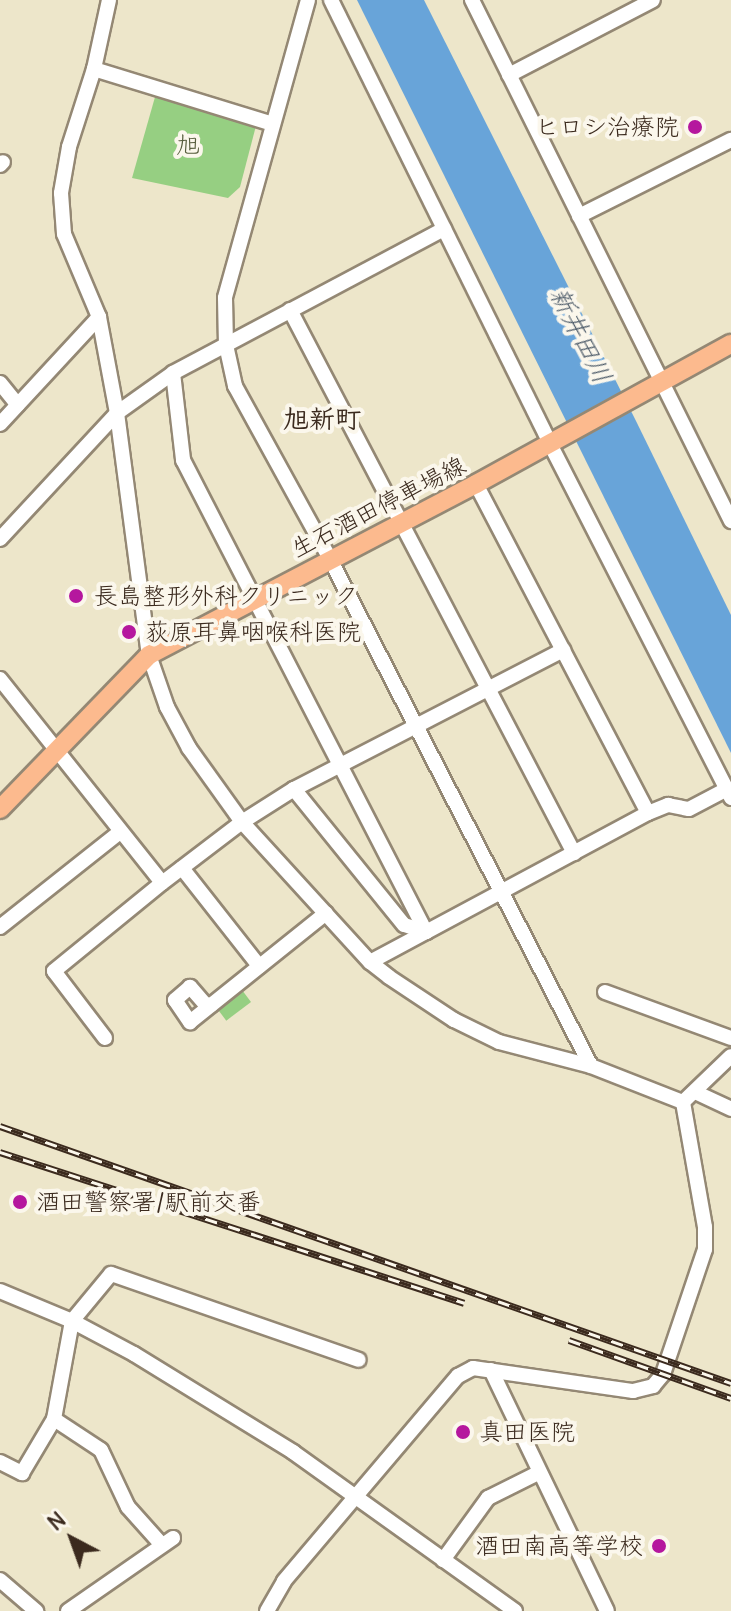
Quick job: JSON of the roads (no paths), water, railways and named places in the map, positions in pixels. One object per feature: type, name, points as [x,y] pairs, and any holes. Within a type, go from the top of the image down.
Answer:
[{"type":"main road","name":"生石酒田停車場線","points":[[0,809],[55,748],[149,655],[476,484],[653,384],[731,344]]},
{"type":"street","points":[[109,0],[94,69],[69,147],[61,193],[64,234],[99,317],[117,413],[149,655],[167,707],[189,748],[242,822],[370,962],[454,1020],[499,1042],[591,1066],[683,1102]]},
{"type":"street","points":[[308,0],[225,298],[226,345],[235,386],[330,559],[591,1066]]},
{"type":"street","points":[[331,0],[444,229],[556,440],[729,794],[689,809],[668,805],[648,813],[370,962]]},
{"type":"street","points":[[472,0],[579,216],[653,384],[731,521]]},
{"type":"street","points":[[509,75],[653,0]]},
{"type":"street","points":[[94,69],[273,124]]},
{"type":"street","points":[[579,216],[731,140]]},
{"type":"street","points":[[0,539],[117,413],[173,373],[444,229]]},
{"type":"street","points":[[290,310],[574,853]]},
{"type":"street","points":[[0,424],[99,317]]},
{"type":"street","points":[[173,373],[183,460],[426,932]]},
{"type":"street","points":[[0,383],[18,405]]},
{"type":"street","points":[[476,484],[648,813]]},
{"type":"street","points":[[105,1038],[54,971],[242,822],[294,789],[488,686],[563,650]]},
{"type":"street","points":[[0,679],[162,883]]},
{"type":"street","points":[[294,789],[404,925],[426,932]]},
{"type":"street","points":[[0,927],[120,832]]},
{"type":"street","points":[[182,868],[259,966]]},
{"type":"street","points":[[211,1005],[326,913]]},
{"type":"street","points":[[605,992],[731,1038]]},
{"type":"street","points":[[683,1102],[731,1056]]},
{"type":"street","points":[[695,1092],[731,1109]]},
{"type":"street","points":[[267,1611],[284,1581],[357,1499],[458,1376],[473,1368],[633,1391],[653,1386],[663,1374],[705,1249],[705,1227],[683,1102]]},
{"type":"street","points":[[0,1462],[22,1473],[54,1419],[72,1321],[111,1274],[359,1360]]},
{"type":"street","points":[[0,1291],[72,1321],[134,1354],[293,1452],[515,1611]]},
{"type":"street","points":[[491,1370],[607,1611]]},
{"type":"street","points":[[54,1419],[101,1450],[128,1507],[167,1542],[68,1611]]},
{"type":"street","points":[[443,1560],[488,1498],[538,1473]]},
{"type":"street","points":[[0,1580],[36,1611]]},
{"type":"water","name":"新井田川","points":[[357,0],[424,0],[636,421],[731,615],[731,753]]},
{"type":"railway","points":[[0,1126],[731,1383]]},
{"type":"railway","points":[[0,1152],[464,1303]]},
{"type":"railway","points":[[569,1340],[731,1398]]},
{"type":"place","name":"ヒロシ治療院","points":[[695,127]]},
{"type":"place","name":"長島整形外科クリニック","points":[[76,596]]},
{"type":"place","name":"荻原耳鼻咽喉科医院","points":[[129,632]]},
{"type":"place","name":"酒田警察署/駅前交番","points":[[20,1202]]},
{"type":"place","name":"真田医院","points":[[463,1432]]},
{"type":"place","name":"酒田南高等学校","points":[[659,1546]]},
{"type":"district","name":"旭新町","points":[[322,419]]},
{"type":"park label","name":"旭","points":[[188,145]]}]
